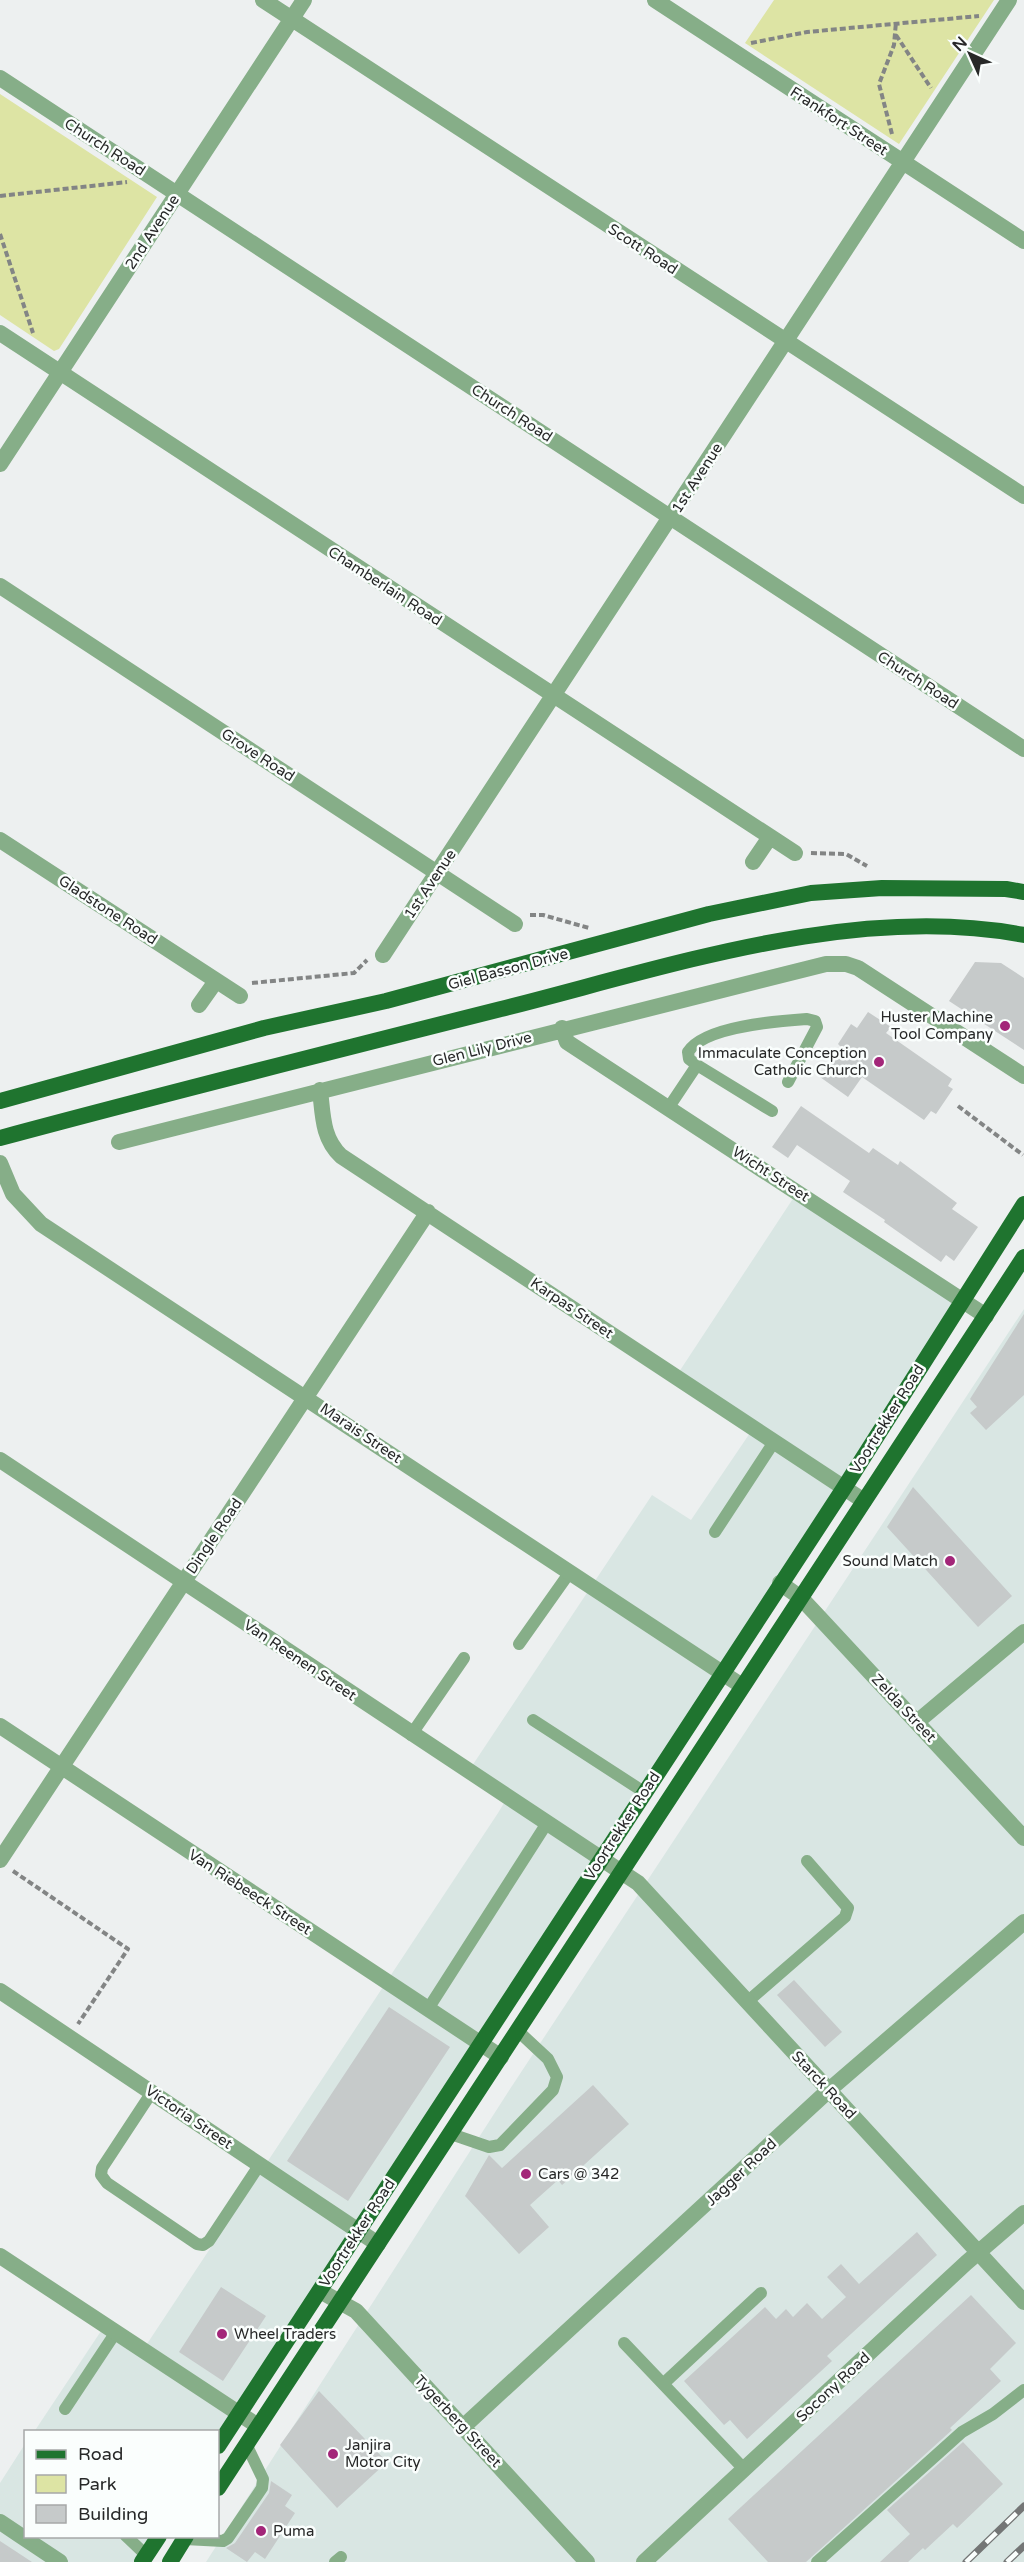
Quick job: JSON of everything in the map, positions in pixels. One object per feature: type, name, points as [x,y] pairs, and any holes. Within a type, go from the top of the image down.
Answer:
[{"type":"main road","name":"Giel Basson Drive","points":[[0,1101],[255,1031],[419,992],[709,914],[811,893],[984,889],[1024,892]]},
{"type":"main road","points":[[0,1138],[255,1069],[732,951],[851,931],[896,926],[954,926],[1024,935]]},
{"type":"main road","name":"Voortrekker Road","points":[[219,2444],[843,1488],[1024,1204]]},
{"type":"main road","name":"Voortrekker Road","points":[[219,2486],[1024,1257]]},
{"type":"main road","points":[[148,2560],[158,2538]]},
{"type":"main road","points":[[170,2562],[186,2538]]},
{"type":"street","name":"Scott Road","points":[[263,0],[1024,496]]},
{"type":"street","name":"2nd Avenue","points":[[0,464],[304,0]]},
{"type":"street","name":"Frankfort Street","points":[[655,0],[1024,241]]},
{"type":"street","name":"1st Avenue","points":[[377,955],[438,873],[555,697],[1009,0]]},
{"type":"street","name":"Church Road","points":[[0,78],[1024,749]]},
{"type":"street","name":"Chamberlain Road","points":[[0,333],[770,837],[800,851]]},
{"type":"street","name":"Grove Road","points":[[0,586],[438,873],[518,920]]},
{"type":"street","points":[[753,862],[770,837]]},
{"type":"street","name":"Gladstone Road","points":[[0,840],[216,981],[244,989]]},
{"type":"street","name":"Glen Lily Drive","points":[[119,1142],[562,1028],[826,964],[846,964],[858,968],[1024,1076]]},
{"type":"street","points":[[199,1005],[216,981]]},
{"type":"street","name":"Wicht Street","points":[[562,1028],[567,1042],[986,1316]]},
{"type":"street","name":"Karpas Street","points":[[320,1090],[326,1134],[330,1145],[341,1156],[864,1500]]},
{"type":"street","name":"Marais Street","points":[[0,1163],[13,1194],[41,1224],[742,1686]]},
{"type":"street","name":"Dingle Road","points":[[5,1864],[62,1767],[428,1212]]},
{"type":"street","name":"Van Reenen Street","points":[[0,1460],[620,1872]]},
{"type":"street","name":"Zelda Street","points":[[780,1583],[801,1598],[1024,1838]]},
{"type":"street","points":[[916,1722],[1024,1632]]},
{"type":"street","name":"Van Riebeeck Street","points":[[0,1726],[501,2057]]},
{"type":"street","name":"Starck Road","points":[[620,1872],[638,1883],[1024,2302]]},
{"type":"street","name":"Jagger Road","points":[[463,2427],[829,2090],[1024,1922]]},
{"type":"street","name":"Victoria Street","points":[[0,1991],[378,2244]]},
{"type":"street","name":"Socony Road","points":[[644,2562],[1024,2213]]},
{"type":"street","points":[[0,2256],[258,2426]]},
{"type":"street","name":"Tygerberg Street","points":[[320,2290],[356,2311],[587,2562]]},
{"type":"street","points":[[0,2522],[60,2562]]},
{"type":"lane","points":[[771,1111],[697,1065],[689,1059],[688,1052],[699,1040],[760,1024],[807,1018],[815,1022],[817,1027],[788,1082]]},
{"type":"lane","points":[[669,1107],[697,1065]]},
{"type":"lane","points":[[715,1532],[774,1442]]},
{"type":"lane","points":[[519,1644],[570,1572]]},
{"type":"lane","points":[[411,1735],[464,1658]]},
{"type":"lane","points":[[533,1719],[644,1792]]},
{"type":"lane","points":[[429,2009],[547,1823]]},
{"type":"lane","points":[[747,2002],[845,1917],[848,1908],[842,1898],[807,1861]]},
{"type":"lane","points":[[451,2134],[489,2147],[500,2145],[553,2090],[557,2077],[553,2066],[518,2031]]},
{"type":"lane","points":[[152,2092],[102,2168],[101,2175],[107,2183],[196,2244],[203,2246],[209,2241],[260,2164]]},
{"type":"lane","points":[[663,2384],[761,2293]]},
{"type":"lane","points":[[65,2409],[116,2332]]},
{"type":"lane","points":[[624,2343],[744,2469]]},
{"type":"lane","points":[[817,2562],[962,2432],[993,2414],[1024,2390]]},
{"type":"lane","points":[[186,2538],[223,2541],[228,2538],[262,2488],[263,2479],[246,2444]]},
{"type":"lane","points":[[128,2538],[148,2560]]},
{"type":"path","points":[[745,47],[786,35],[896,22],[985,18]]},
{"type":"path","points":[[892,138],[879,84],[896,35],[896,22]]},
{"type":"path","points":[[896,35],[935,93]]},
{"type":"path","points":[[0,196],[133,181]]},
{"type":"path","points":[[0,234],[34,334]]},
{"type":"path","points":[[800,851],[846,854],[867,866]]},
{"type":"path","points":[[518,920],[543,915],[590,928]]},
{"type":"path","points":[[244,989],[354,974],[377,955]]},
{"type":"path","points":[[958,1106],[1023,1155]]},
{"type":"path","points":[[5,1864],[128,1949],[69,2037]]},
{"type":"shaded area","points":[[796,1194],[961,1301],[219,2434],[219,2430],[35,2430],[103,2328],[141,2353],[498,1813],[507,1798],[468,1772],[652,1495],[691,1520],[752,1430],[675,1378]]},
{"type":"shaded area","points":[[1024,1309],[1024,2562],[206,2562],[510,2089]]},
{"type":"shaded area","points":[[24,2446],[24,2538],[151,2538],[135,2562],[0,2562],[0,2483]]},
{"type":"green space","points":[[774,0],[994,0],[899,144],[745,43]]},
{"type":"green space","points":[[0,94],[157,197],[59,349],[54,351],[0,315]]},
{"type":"building","name":"Huster Machine Tool Company","points":[[975,962],[1001,963],[1024,978],[1024,1050],[949,1001]]},
{"type":"building","name":"Immaculate Conception Catholic Church","points":[[868,1012],[891,1027],[886,1033],[952,1079],[948,1086],[953,1089],[936,1114],[931,1111],[924,1120],[862,1077],[848,1097],[820,1077],[841,1047],[838,1044],[851,1024],[857,1028]]},
{"type":"building","points":[[801,1106],[869,1153],[873,1148],[898,1165],[900,1161],[957,1203],[952,1209],[978,1227],[954,1261],[946,1255],[941,1262],[843,1192],[850,1181],[797,1145],[788,1158],[772,1147]]},
{"type":"building","points":[[1024,1314],[1024,1395],[986,1430],[970,1413],[977,1407],[970,1399]]},
{"type":"building","name":"Sound Match","points":[[913,1487],[1012,1596],[978,1627],[887,1527]]},
{"type":"building","points":[[794,1980],[842,2032],[825,2047],[777,1995]]},
{"type":"building","points":[[389,2007],[450,2047],[348,2201],[287,2161]]},
{"type":"building","name":"Cars @ 342","points":[[593,2085],[629,2124],[562,2185],[558,2180],[530,2205],[549,2227],[519,2254],[465,2196],[489,2155],[502,2168]]},
{"type":"building","points":[[917,2232],[937,2255],[827,2356],[832,2361],[747,2439],[730,2420],[724,2425],[684,2381],[765,2307],[776,2319],[786,2309],[793,2317],[807,2303],[822,2319],[846,2297],[827,2277],[841,2264],[859,2284]]},
{"type":"building","name":"Wheel Traders","points":[[221,2287],[266,2316],[223,2381],[179,2352]]},
{"type":"building","points":[[971,2295],[1016,2343],[990,2369],[1001,2381],[950,2428],[952,2430],[806,2562],[768,2562],[728,2519]]},
{"type":"building","name":"Janjira Motor City","points":[[319,2391],[387,2462],[337,2508],[280,2445]]},
{"type":"building","points":[[963,2442],[1003,2484],[957,2528],[953,2524],[908,2562],[880,2562],[910,2534],[887,2510]]},
{"type":"building","name":"Puma","points":[[271,2481],[292,2495],[285,2506],[295,2513],[265,2559],[255,2552],[247,2562],[226,2548],[235,2543],[269,2493]]},
{"type":"building","points":[[0,2541],[32,2562],[0,2562]]},
{"type":"railway","points":[[966,2562],[1024,2506]]},
{"type":"railway","points":[[1007,2562],[1024,2546]]},
{"type":"place","name":"Huster Machine Tool Company","points":[[1005,1026]]},
{"type":"place","name":"Immaculate Conception Catholic Church","points":[[879,1062]]},
{"type":"place","name":"Sound Match","points":[[950,1561]]},
{"type":"place","name":"Cars @ 342","points":[[526,2174]]},
{"type":"place","name":"Wheel Traders","points":[[222,2334]]},
{"type":"place","name":"Janjira Motor City","points":[[333,2454]]},
{"type":"place","name":"Puma","points":[[261,2531]]}]
